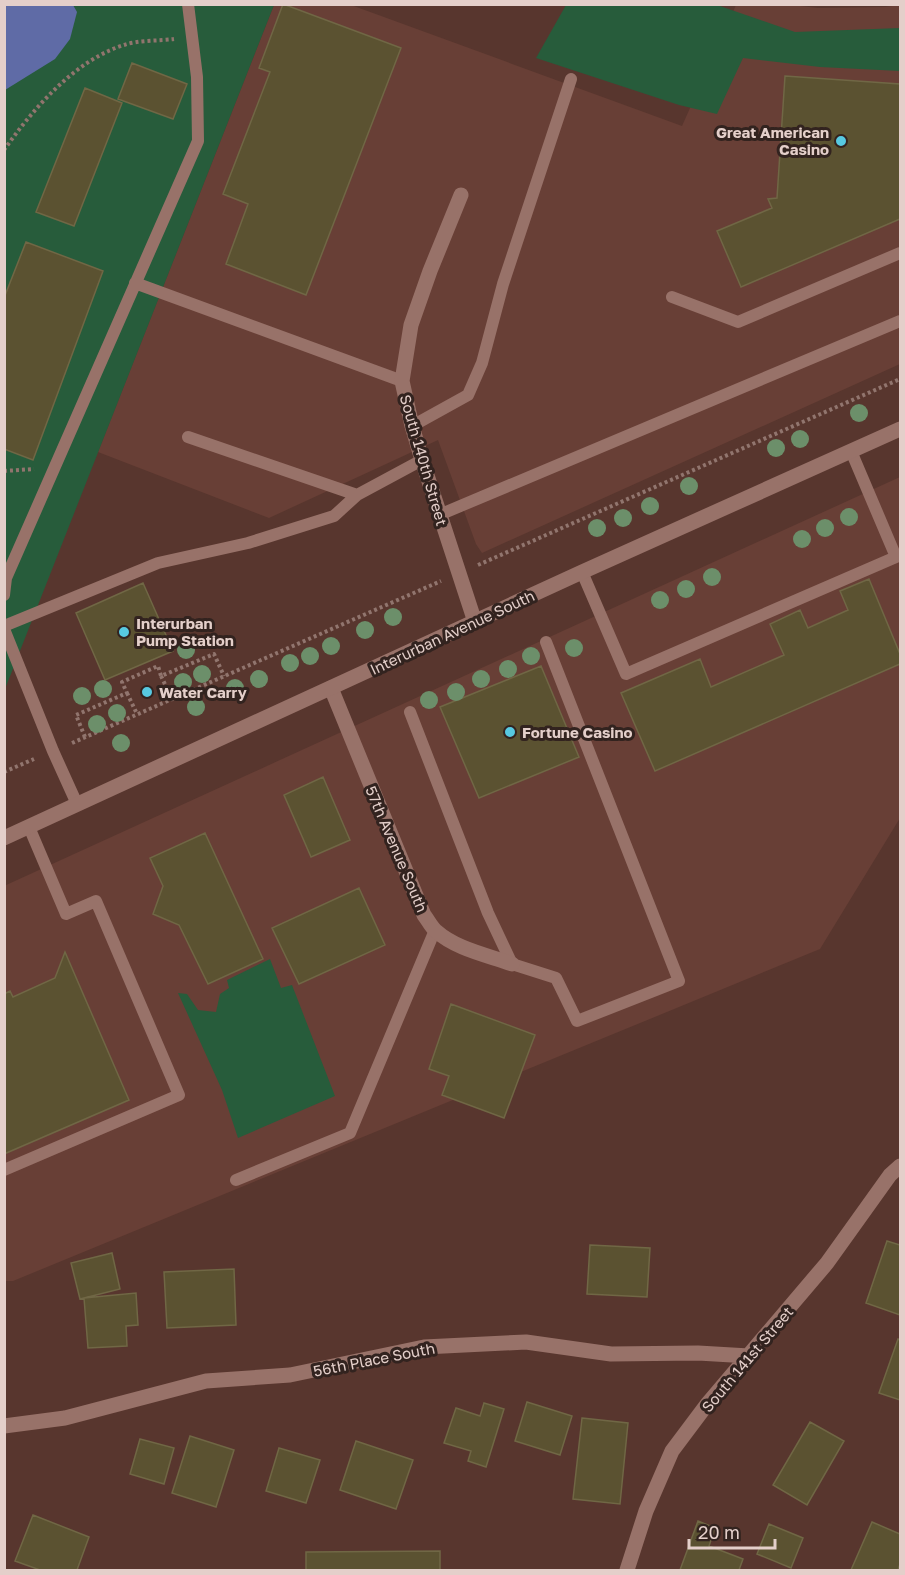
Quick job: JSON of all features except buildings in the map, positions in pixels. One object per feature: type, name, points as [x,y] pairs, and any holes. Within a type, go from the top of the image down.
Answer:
[{"type":"street","name":"South 140th Street","points":[[460,195],[411,325],[402,381],[422,460],[475,622]]},
{"type":"street","name":"Interurban Avenue South","points":[[4,838],[582,572],[900,429]]},
{"type":"street","name":"57th Avenue South","points":[[331,688],[424,915],[435,930],[459,945],[512,964]]},
{"type":"street","name":"South 141st Street","points":[[627,1570],[646,1511],[672,1451],[708,1403],[827,1263],[890,1175],[900,1166]]},
{"type":"street","name":"56th Place South","points":[[4,1426],[64,1418],[206,1381],[290,1375],[424,1347],[526,1342],[611,1354],[698,1353],[749,1356]]},
{"type":"lane","points":[[4,595],[6,578],[198,141],[197,77],[188,4]]},
{"type":"lane","points":[[412,426],[468,395],[482,363],[503,284],[571,79]]},
{"type":"lane","points":[[672,297],[738,322],[900,253]]},
{"type":"lane","points":[[135,283],[402,381]]},
{"type":"lane","points":[[439,515],[900,321]]},
{"type":"lane","points":[[188,437],[357,495]]},
{"type":"lane","points":[[582,572],[626,675],[896,557],[851,451]]},
{"type":"lane","points":[[77,804],[53,751],[4,628],[158,563],[248,543],[334,516],[357,495],[422,460]]},
{"type":"lane","points":[[410,712],[488,913],[512,964],[556,978],[578,1021],[679,981],[546,642]]},
{"type":"lane","points":[[4,1170],[179,1095],[96,901],[66,914],[29,827]]},
{"type":"lane","points":[[236,1180],[350,1133],[435,930]]},
{"type":"path","points":[[4,150],[59,85],[95,57],[125,44],[192,37]]},
{"type":"path","points":[[161,676],[214,654],[224,676]]},
{"type":"path","points":[[137,714],[122,681],[158,666],[172,699]]},
{"type":"path","points":[[85,737],[76,715],[127,693]]},
{"type":"shaded area","points":[[782,4],[818,8],[900,5],[900,364],[482,553],[476,544],[438,440],[269,518],[98,452],[274,5],[351,5],[682,126],[736,5]]},
{"type":"shaded area","points":[[900,477],[900,818],[820,949],[13,1281],[5,1281],[4,886]]},
{"type":"green space","points":[[5,5],[274,5],[5,689]]},
{"type":"green space","points":[[566,5],[717,5],[795,32],[900,28],[900,71],[820,67],[743,58],[717,114],[679,105],[536,58]]},
{"type":"green space","points":[[270,959],[281,988],[292,985],[335,1096],[238,1138],[222,1090],[178,993],[187,994],[198,1010],[216,1012],[220,994],[229,988],[227,980]]},
{"type":"water","points":[[5,4],[73,5],[77,12],[70,39],[55,59],[5,90]]},
{"type":"place","name":"Great American Casino","points":[[841,141]]},
{"type":"place","name":"Interurban Pump Station","points":[[124,632]]},
{"type":"place","name":"Water Carry","points":[[147,692]]},
{"type":"place","name":"Fortune Casino","points":[[510,732]]}]
